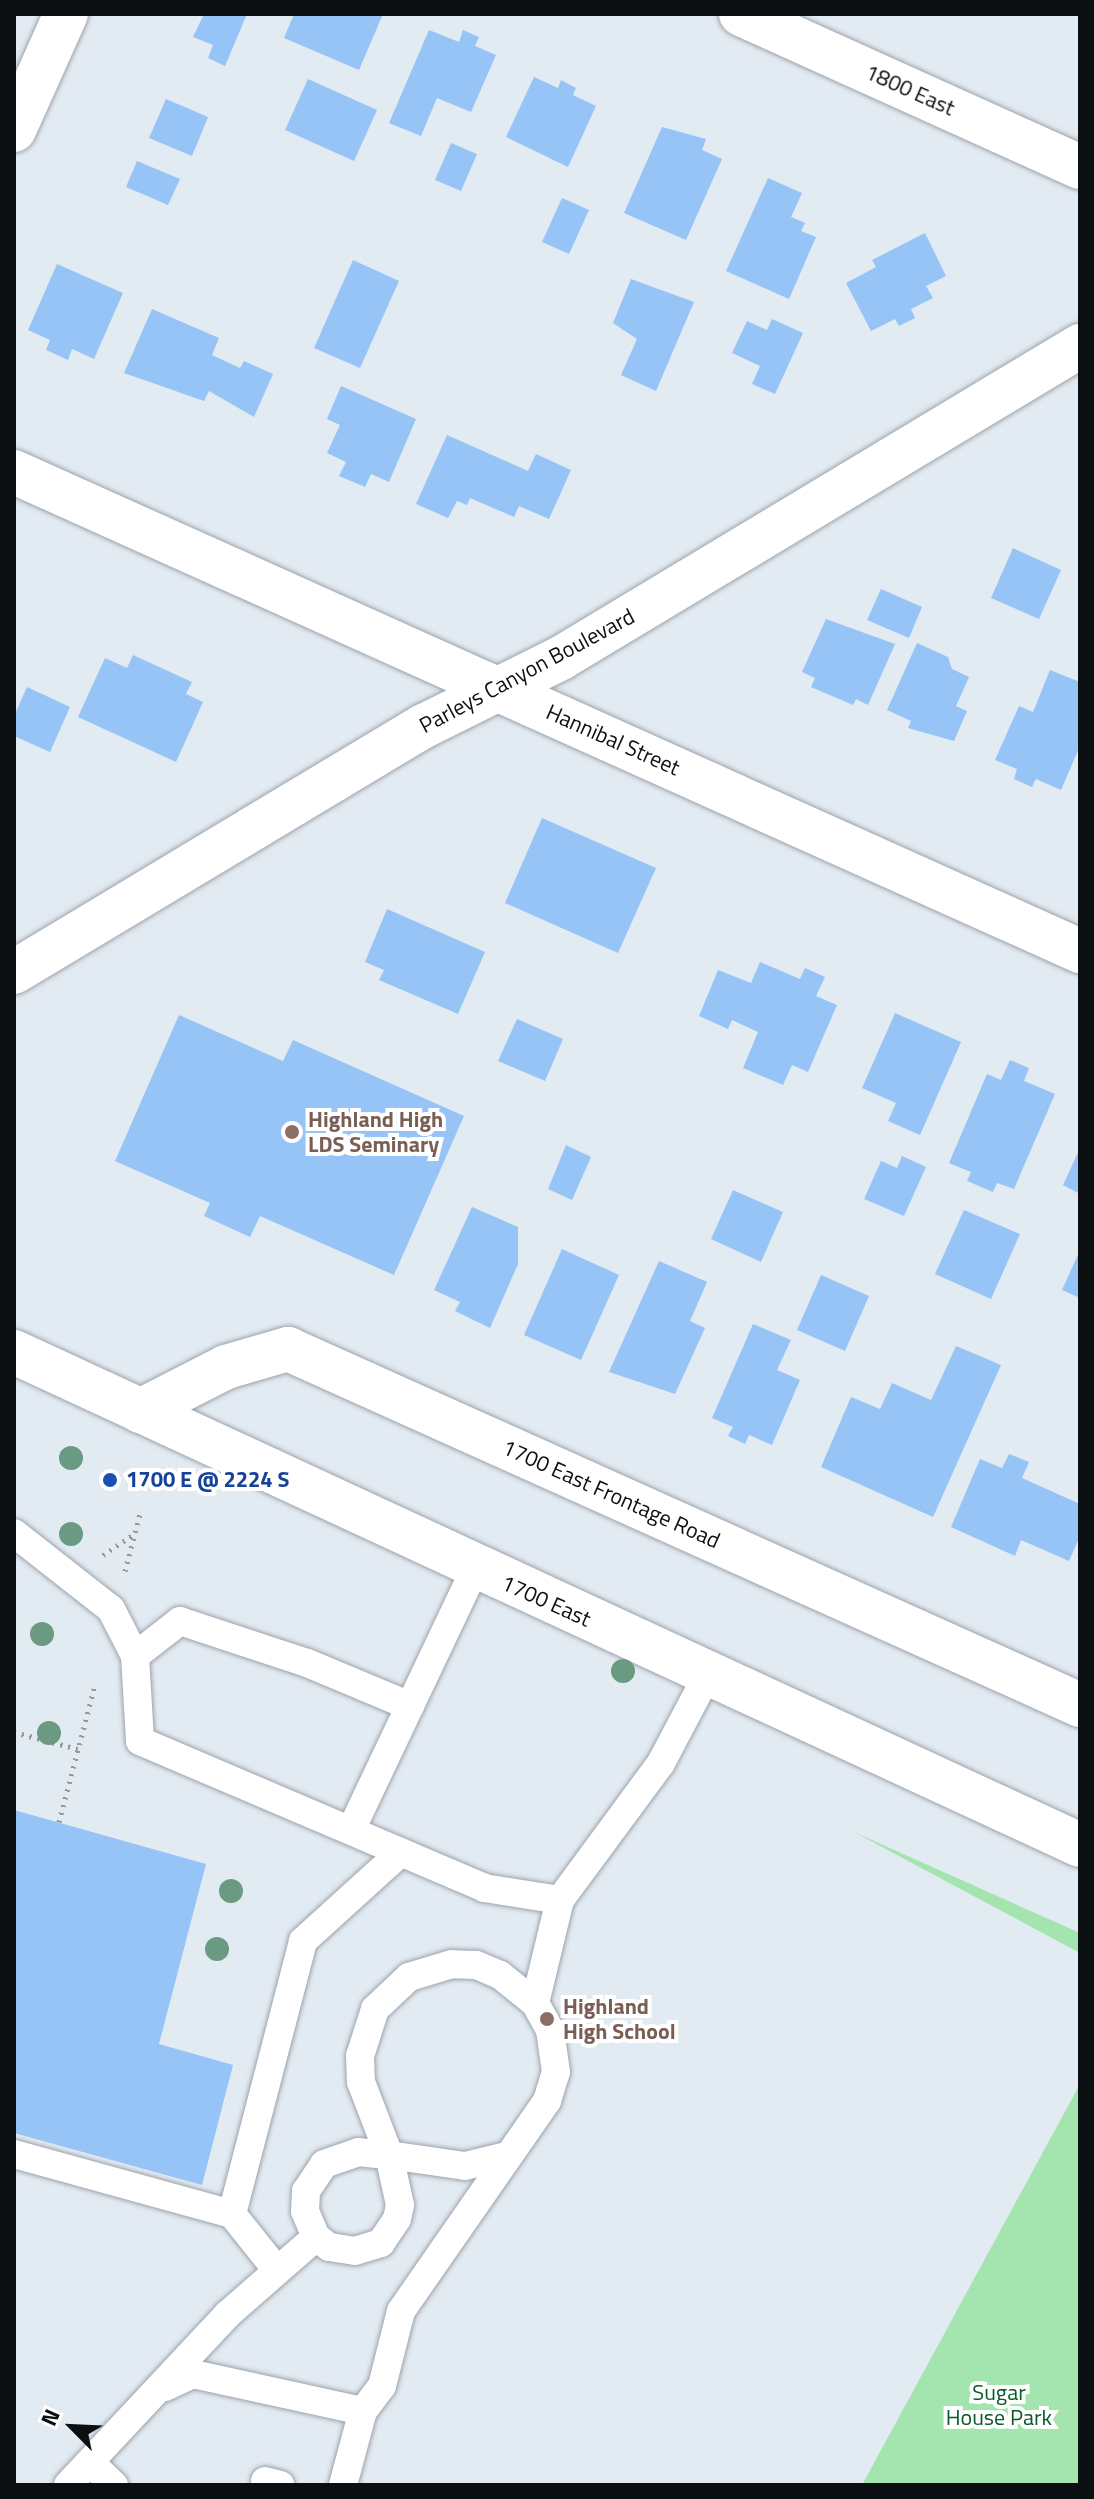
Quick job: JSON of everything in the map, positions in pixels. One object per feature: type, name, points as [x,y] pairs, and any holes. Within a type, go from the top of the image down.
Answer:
[{"type":"street","points":[[14,130],[66,14]]},
{"type":"street","name":"1800 East","points":[[741,14],[1080,167]]},
{"type":"street","name":"Parleys Canyon Boulevard","points":[[14,972],[424,726],[561,658],[1080,346]]},
{"type":"street","name":"Hannibal Street","points":[[14,472],[1080,951]]},
{"type":"street","name":"1700 East Frontage Road","points":[[140,1411],[226,1367],[288,1349],[1080,1705]]},
{"type":"street","name":"1700 East","points":[[14,1352],[475,1569],[1080,1845]]},
{"type":"lane","points":[[14,1533],[111,1609],[135,1656],[140,1741],[484,1888],[560,1900]]},
{"type":"lane","points":[[351,1830],[475,1569]]},
{"type":"lane","points":[[135,1656],[180,1621],[307,1663],[410,1706]]},
{"type":"lane","points":[[535,2003],[560,1900],[661,1763],[708,1674]]},
{"type":"lane","points":[[232,2214],[303,1941],[401,1852]]},
{"type":"lane","points":[[343,2485],[363,2411],[382,2386],[401,2311],[413,2289],[547,2101],[556,2072],[550,2030],[535,2003],[500,1975],[476,1965],[429,1968],[390,1991],[375,2009],[360,2056],[361,2082],[389,2155],[400,2205],[397,2219],[381,2243],[355,2251],[329,2247],[316,2237],[305,2211],[306,2191],[324,2164],[358,2152],[389,2155],[465,2166],[506,2156]]},
{"type":"lane","points":[[14,2154],[232,2214],[276,2269]]},
{"type":"lane","points":[[68,2485],[276,2269],[316,2237]]},
{"type":"lane","points":[[157,2391],[193,2374],[363,2411]]},
{"type":"lane","points":[[91,2463],[114,2485]]},
{"type":"path","points":[[14,1732],[78,1749]]},
{"type":"green space","points":[[854,1832],[1080,1933],[1080,1953]]},
{"type":"green space","name":"Sugar House Park","points":[[1080,2084],[1080,2485],[862,2485]]},
{"type":"building","points":[[204,14],[247,14],[225,66],[208,58],[213,45],[193,37]]},
{"type":"building","points":[[294,14],[383,14],[359,70],[284,38]]},
{"type":"building","points":[[429,30],[459,42],[463,30],[479,37],[475,46],[496,55],[471,112],[437,98],[421,136],[389,123]]},
{"type":"building","points":[[534,77],[558,88],[561,80],[576,88],[573,95],[596,106],[568,167],[506,137]]},
{"type":"building","points":[[308,79],[377,110],[354,161],[285,130]]},
{"type":"building","points":[[166,99],[208,117],[192,156],[149,138]]},
{"type":"building","points":[[662,127],[706,139],[702,150],[722,159],[686,240],[624,213]]},
{"type":"building","points":[[451,143],[477,154],[461,191],[435,180]]},
{"type":"building","points":[[137,161],[180,179],[168,205],[126,187]]},
{"type":"building","points":[[768,178],[802,193],[791,217],[805,223],[801,231],[816,237],[789,299],[726,271]]},
{"type":"building","points":[[562,198],[589,210],[569,254],[542,242]]},
{"type":"building","points":[[925,233],[946,276],[926,286],[933,298],[911,309],[915,318],[899,326],[895,319],[871,331],[846,283],[876,267],[872,260]]},
{"type":"building","points":[[353,260],[399,281],[360,368],[314,348]]},
{"type":"building","points":[[57,264],[123,293],[94,359],[72,349],[68,360],[46,350],[50,340],[28,330]]},
{"type":"building","points":[[631,279],[694,302],[656,391],[621,375],[637,339],[613,323]]},
{"type":"building","points":[[152,309],[219,338],[212,355],[240,368],[244,361],[273,374],[254,417],[209,391],[204,401],[124,373]]},
{"type":"building","points":[[772,319],[803,333],[775,394],[752,384],[760,366],[732,353],[747,321],[767,330]]},
{"type":"building","points":[[341,386],[416,419],[389,482],[371,474],[365,487],[339,476],[346,462],[327,453],[340,425],[327,419]]},
{"type":"building","points":[[447,435],[528,471],[536,454],[571,470],[549,519],[519,506],[514,517],[470,498],[467,505],[457,501],[448,518],[416,504]]},
{"type":"building","points":[[1013,548],[1061,570],[1039,619],[991,598]]},
{"type":"building","points":[[881,589],[922,607],[909,638],[867,620]]},
{"type":"building","points":[[826,619],[895,644],[868,705],[856,699],[853,705],[811,687],[815,678],[802,672]]},
{"type":"building","points":[[917,643],[948,657],[952,669],[969,677],[956,706],[967,711],[954,741],[908,728],[911,721],[887,710]]},
{"type":"building","points":[[133,655],[192,682],[186,694],[203,702],[176,762],[78,717],[105,658],[127,668]]},
{"type":"building","points":[[1050,670],[1080,682],[1080,746],[1061,790],[1036,779],[1032,787],[1014,779],[1017,769],[995,760],[1019,706],[1033,712]]},
{"type":"building","points":[[27,687],[70,707],[50,752],[14,736],[14,716]]},
{"type":"building","points":[[542,818],[656,868],[618,953],[505,903]]},
{"type":"building","points":[[387,909],[485,952],[458,1014],[379,980],[384,970],[365,962]]},
{"type":"building","points":[[760,962],[800,979],[805,968],[825,977],[816,996],[837,1005],[808,1072],[792,1065],[783,1085],[743,1068],[758,1032],[732,1020],[728,1029],[699,1016],[718,970],[751,983]]},
{"type":"building","points":[[895,1013],[961,1042],[920,1135],[888,1121],[896,1103],[862,1088]]},
{"type":"building","name":"Highland High LDS Seminary","points":[[179,1015],[283,1061],[293,1040],[464,1116],[394,1275],[260,1216],[250,1237],[204,1216],[210,1203],[115,1161]]},
{"type":"building","points":[[517,1019],[563,1039],[545,1081],[498,1061]]},
{"type":"building","points":[[1010,1060],[1029,1068],[1024,1081],[1055,1094],[1014,1189],[997,1183],[993,1192],[967,1181],[971,1172],[949,1163],[987,1074],[1001,1080]]},
{"type":"building","points":[[566,1145],[591,1157],[572,1200],[548,1189]]},
{"type":"building","points":[[1080,1148],[1080,1194],[1063,1185]]},
{"type":"building","points":[[902,1156],[926,1167],[904,1216],[864,1199],[881,1161],[897,1168]]},
{"type":"building","points":[[733,1190],[783,1212],[761,1262],[711,1239]]},
{"type":"building","points":[[472,1207],[518,1227],[518,1264],[490,1328],[455,1311],[460,1302],[434,1290]]},
{"type":"building","points":[[964,1210],[1020,1234],[991,1299],[935,1274]]},
{"type":"building","points":[[562,1249],[619,1275],[581,1360],[524,1335]]},
{"type":"building","points":[[1080,1250],[1080,1298],[1062,1290]]},
{"type":"building","points":[[659,1261],[707,1282],[690,1321],[705,1328],[675,1394],[609,1372]]},
{"type":"building","points":[[821,1275],[869,1296],[845,1351],[797,1330]]},
{"type":"building","points":[[753,1324],[791,1340],[777,1370],[800,1380],[772,1445],[749,1435],[745,1444],[728,1436],[733,1427],[712,1418]]},
{"type":"building","points":[[956,1346],[1001,1365],[933,1517],[821,1467],[851,1397],[880,1409],[892,1383],[931,1400]]},
{"type":"building","points":[[1009,1454],[1029,1462],[1022,1478],[1080,1504],[1080,1536],[1069,1561],[1021,1540],[1015,1556],[951,1527],[980,1459],[1002,1468]]},
{"type":"building","points":[[14,1810],[206,1864],[159,2044],[233,2065],[202,2185],[14,2133]]},
{"type":"place","name":"Highland High LDS Seminary","points":[[292,1132]]},
{"type":"place","name":"1700 E @ 2224 S","points":[[110,1480]]},
{"type":"place","name":"Highland High School","points":[[547,2019]]}]
